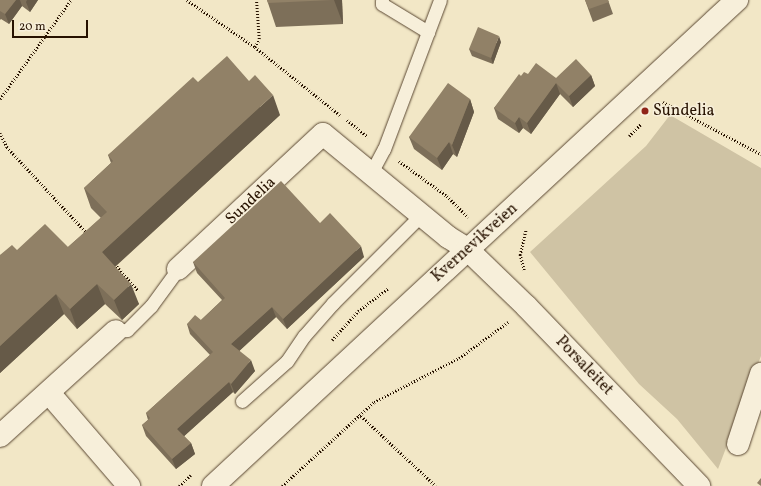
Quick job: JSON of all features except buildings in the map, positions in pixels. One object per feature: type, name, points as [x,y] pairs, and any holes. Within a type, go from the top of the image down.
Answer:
[{"type":"street","name":"Kvernevikveien","points":[[212,486],[737,0]]},
{"type":"street","name":"Sundelia","points":[[178,269],[323,134],[467,249]]},
{"type":"street","name":"Porsaleitet","points":[[467,249],[531,311],[698,486]]},
{"type":"street","name":"Sundelia","points":[[0,436],[116,331]]},
{"type":"street","points":[[738,444],[761,374]]},
{"type":"street","points":[[49,393],[129,486]]},
{"type":"lane","points":[[382,0],[382,4],[428,32]]},
{"type":"lane","points":[[370,173],[384,150],[440,0]]},
{"type":"lane","points":[[242,401],[287,360],[304,336],[333,303],[422,214]]},
{"type":"lane","name":"Sundelia","points":[[116,331],[126,330],[151,306],[178,269]]},
{"type":"path","points":[[0,99],[71,0]]},
{"type":"path","points":[[187,0],[255,47],[384,150],[447,196],[470,218]]},
{"type":"path","points":[[255,47],[259,39],[256,0]]},
{"type":"path","points":[[658,107],[663,102],[761,154]]},
{"type":"path","points":[[625,139],[647,118]]},
{"type":"path","points":[[0,133],[7,147],[92,238]]},
{"type":"path","points":[[525,275],[520,255],[522,238],[529,225]]},
{"type":"path","points":[[111,259],[151,306]]},
{"type":"path","points":[[282,486],[374,402],[459,358],[515,316]]},
{"type":"path","points":[[360,414],[436,486]]},
{"type":"shaded area","points":[[670,115],[761,168],[761,356],[718,469],[677,419],[639,384],[530,252],[646,146]]},
{"type":"place","name":"Sundelia","points":[[645,111]]}]
